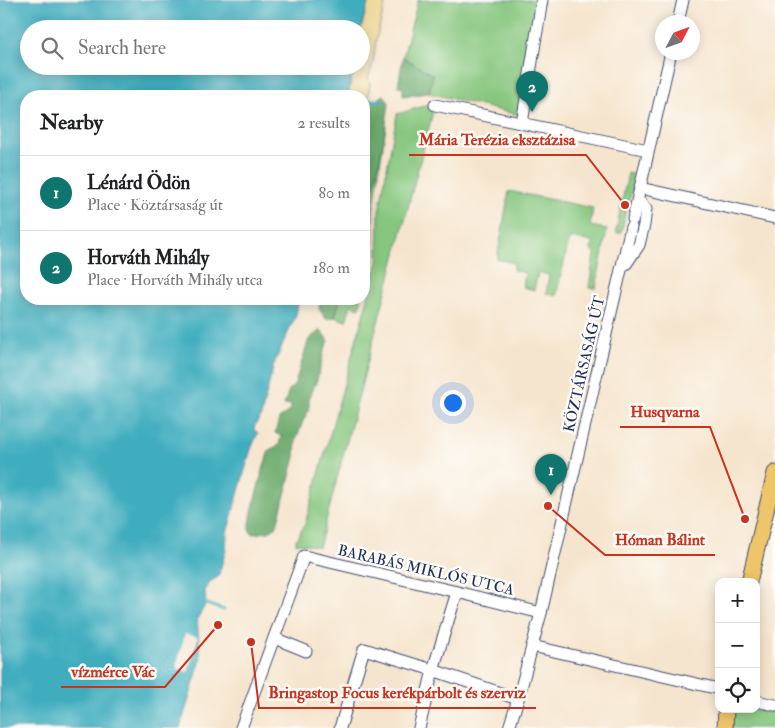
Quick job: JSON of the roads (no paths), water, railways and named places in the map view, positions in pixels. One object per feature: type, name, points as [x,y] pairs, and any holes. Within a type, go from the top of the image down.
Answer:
[{"type":"main road","points":[[750,578],[775,473]]},
{"type":"main road","points":[[725,728],[726,713]]},
{"type":"street","points":[[522,123],[542,0]]},
{"type":"street","points":[[680,15],[683,0]]},
{"type":"street","name":"KÖZTÁRSASÁG ÚT","points":[[509,728],[541,613],[669,60]]},
{"type":"street","points":[[435,105],[648,150]]},
{"type":"street","points":[[640,188],[775,218]]},
{"type":"street","name":"KÖZTÁRSASÁG ÚT","points":[[622,269],[639,245],[644,225],[646,209],[638,200]]},
{"type":"street","name":"BARABÁS MIKLÓS UTCA","points":[[274,638],[304,556],[541,613]]},
{"type":"street","points":[[419,728],[433,670],[457,592]]},
{"type":"street","points":[[241,728],[274,638],[306,651]]},
{"type":"street","points":[[532,646],[715,688]]},
{"type":"street","points":[[340,728],[364,649],[518,699]]},
{"type":"street","points":[[760,702],[775,705]]},
{"type":"water","points":[[0,0],[369,0],[363,20],[20,20],[20,75],[352,75],[349,90],[20,90],[20,305],[298,305],[296,315],[274,364],[261,416],[255,425],[254,430],[258,433],[251,449],[227,533],[226,550],[218,577],[211,581],[205,590],[206,604],[197,619],[201,660],[180,728],[0,728]]},
{"type":"waterway","points":[[370,100],[384,101]]},
{"type":"waterway","points":[[206,604],[224,610]]},
{"type":"place","name":"Horváth Mihály","points":[[532,112]]},
{"type":"place","name":"Mária Terézia eksztázisa","points":[[625,205]]},
{"type":"place","name":"Lénárd Ödön","points":[[551,495]]},
{"type":"place","name":"Hóman Bálint","points":[[548,506]]},
{"type":"place","name":"Husqvarna","points":[[745,519]]},
{"type":"place","name":"vízmérce Vác","points":[[218,625]]},
{"type":"place","name":"Bringastop Focus kerékpárbolt és szerviz","points":[[251,642]]}]
